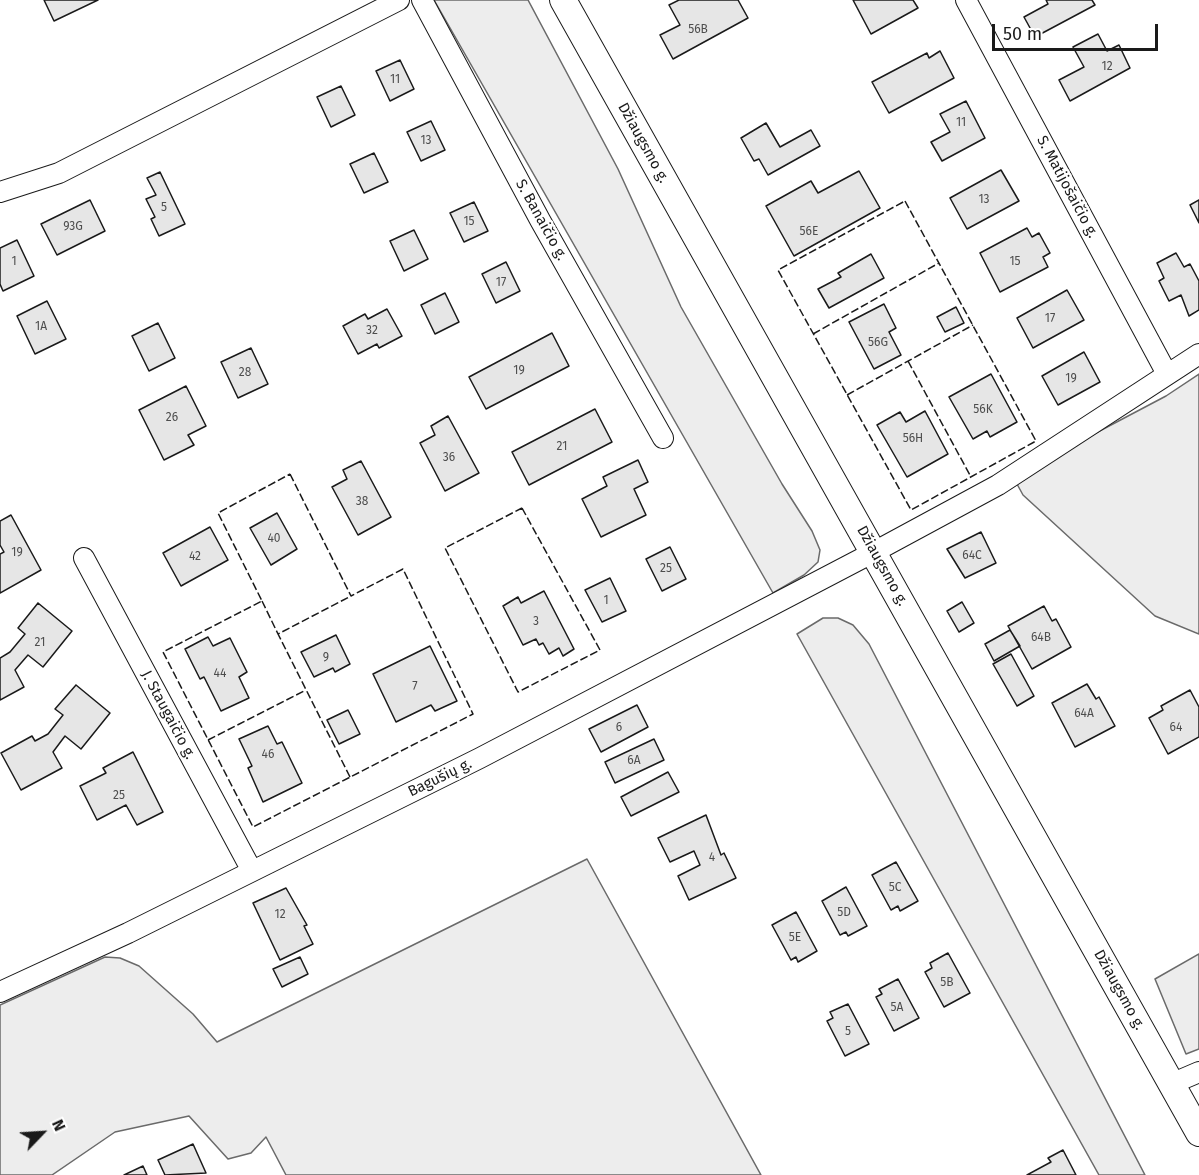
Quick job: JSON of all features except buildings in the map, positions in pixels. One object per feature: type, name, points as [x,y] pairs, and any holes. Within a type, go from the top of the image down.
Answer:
[{"type":"street","points":[[0,192],[59,173],[399,0]]},
{"type":"street","name":"S. Banaičio g.","points":[[422,0],[540,220],[663,438]]},
{"type":"street","name":"Džiaugsmo g.","points":[[562,0],[1199,1133]]},
{"type":"street","name":"S. Matijošaičio g.","points":[[966,0],[1167,374]]},
{"type":"street","name":"Bagušių g.","points":[[0,992],[128,933],[480,758],[874,552],[998,484],[1199,354]]},
{"type":"street","name":"J. Staugaičio g.","points":[[84,558],[252,871]]},
{"type":"street","points":[[1171,1084],[1199,1072]]},
{"type":"shaded area","points":[[434,0],[528,0],[618,169],[681,307],[782,484],[812,531],[820,550],[818,562],[804,575],[773,593]]},
{"type":"shaded area","points":[[1199,374],[1199,634],[1155,616],[1023,495],[1017,484],[1056,454],[1166,396]]},
{"type":"shaded area","points":[[823,618],[838,618],[853,625],[869,644],[1145,1175],[1099,1175],[797,634]]},
{"type":"shaded area","points":[[587,859],[761,1175],[286,1175],[266,1137],[251,1153],[228,1159],[189,1116],[115,1132],[52,1175],[0,1175],[0,1005],[105,957],[120,958],[139,966],[193,1014],[217,1042]]},
{"type":"shaded area","points":[[1199,954],[1199,1049],[1186,1054],[1155,979]]},
{"type":"fence","points":[[905,201],[1036,441],[911,510],[778,270],[905,201]]},
{"type":"fence","points":[[813,334],[939,263]]},
{"type":"fence","points":[[847,395],[973,325]]},
{"type":"fence","points":[[908,361],[971,477]]},
{"type":"fence","points":[[290,474],[351,596],[403,569],[473,714],[253,827],[163,652],[262,601],[218,513],[290,474]]},
{"type":"fence","points":[[522,508],[600,650],[518,692],[445,548],[522,508]]},
{"type":"fence","points":[[350,777],[278,634],[351,596]]},
{"type":"fence","points":[[262,601],[278,634]]},
{"type":"fence","points":[[208,740],[306,690]]}]
